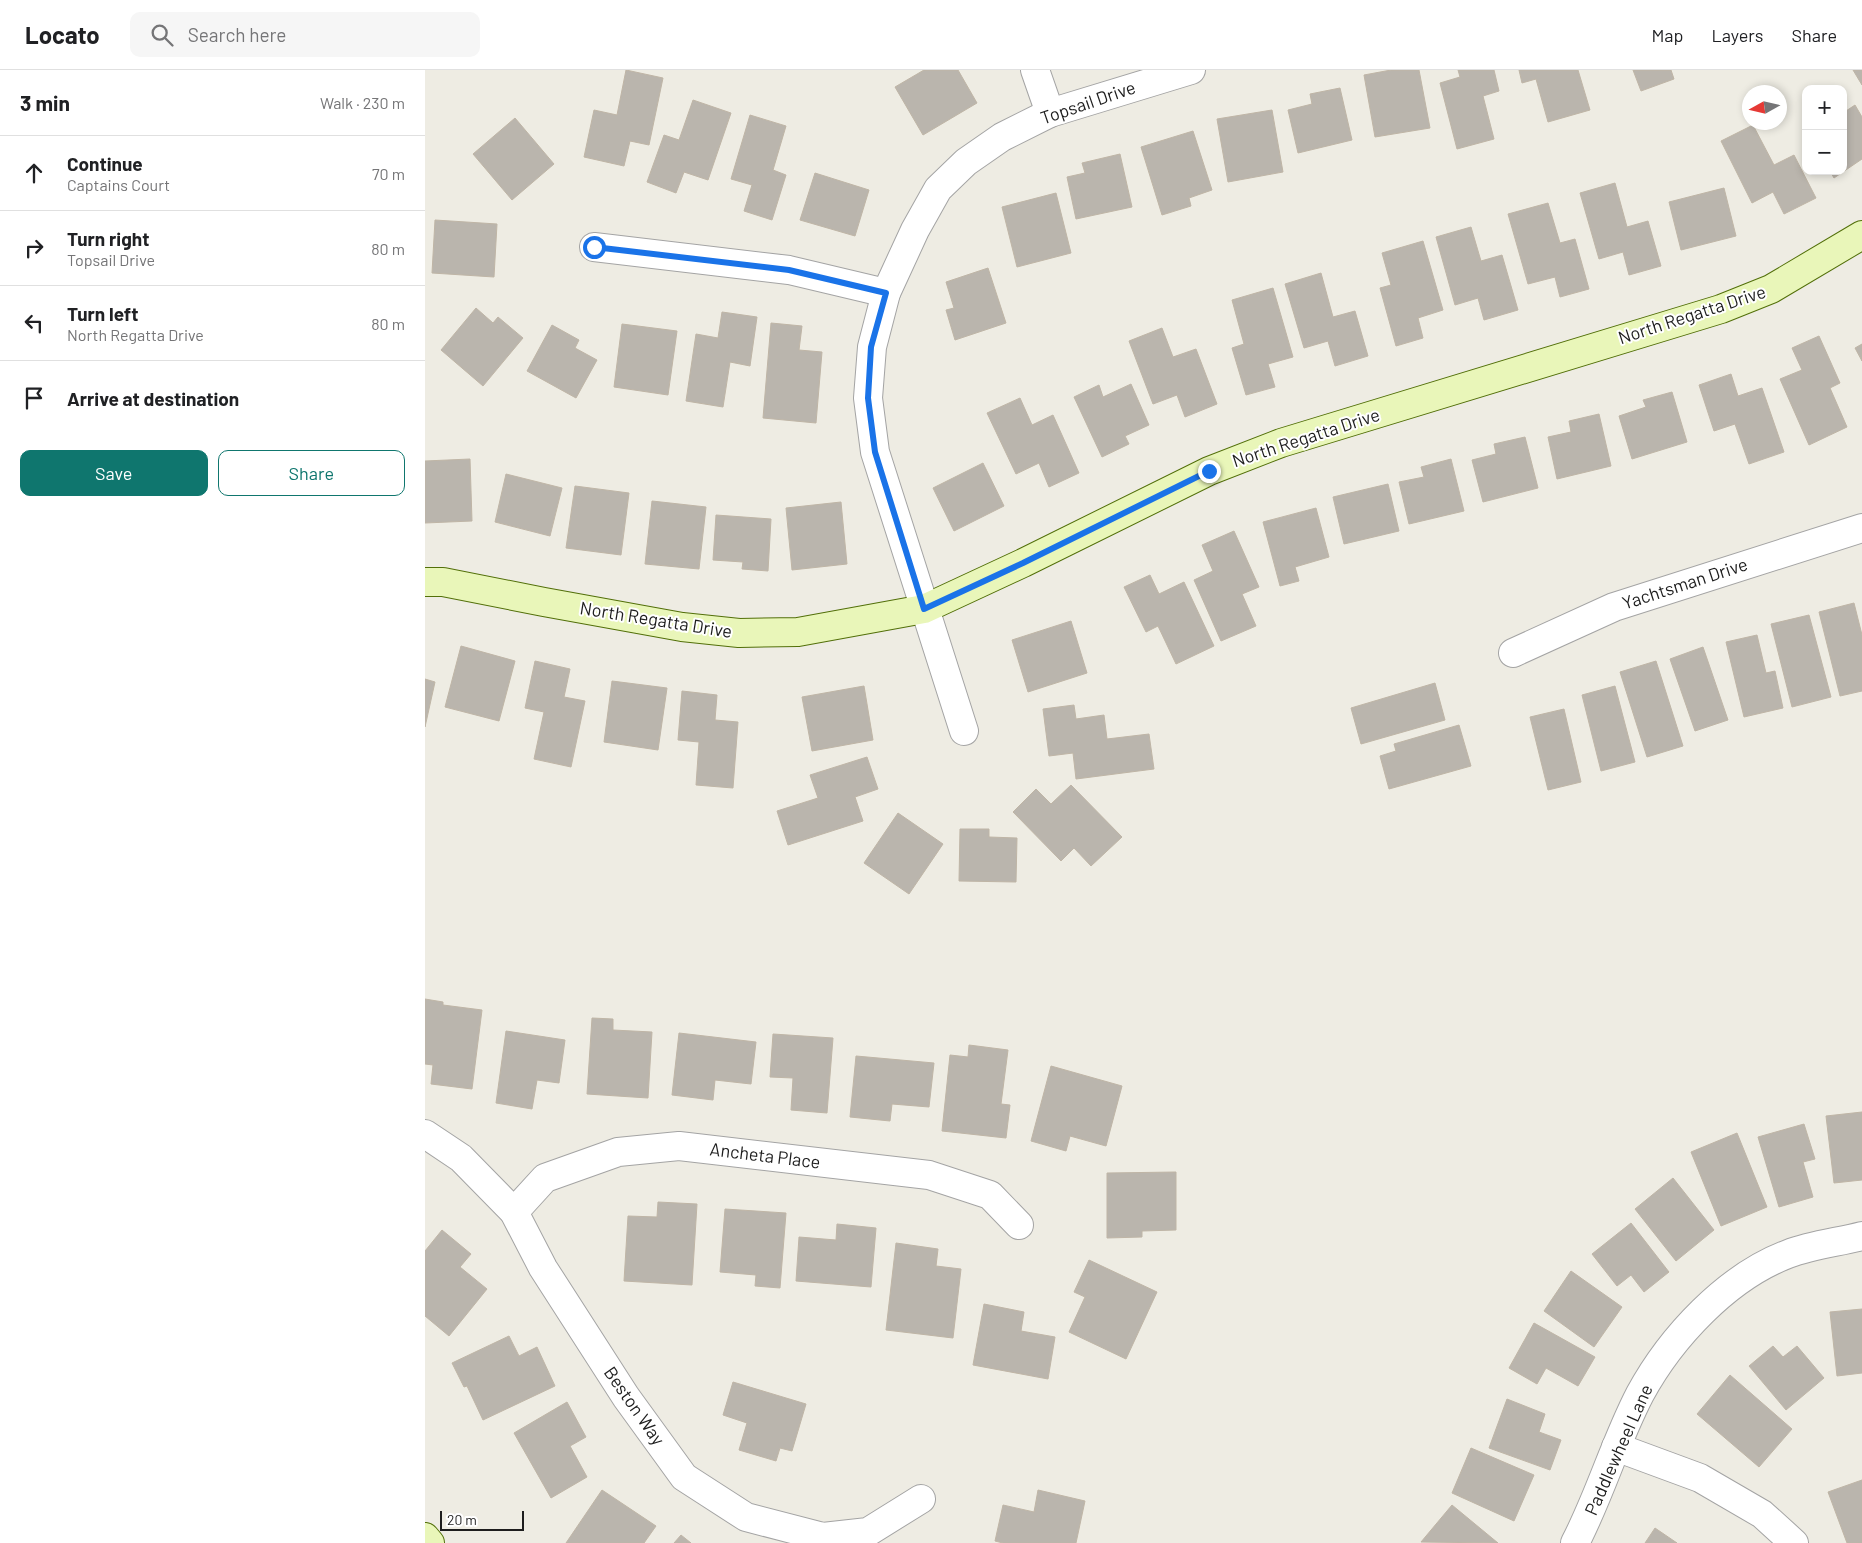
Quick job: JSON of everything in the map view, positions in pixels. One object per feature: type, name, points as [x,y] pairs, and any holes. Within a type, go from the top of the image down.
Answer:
[{"type":"street","points":[[1035,70],[1050,113]]},
{"type":"street","name":"Topsail Drive","points":[[964,731],[875,452],[868,398],[871,347],[886,293],[915,230],[938,189],[966,162],[1002,137],[1050,113],[1191,70]]},
{"type":"street","name":"North Regatta Drive","points":[[425,582],[443,582],[682,627],[739,634],[798,632],[924,609],[1023,563],[1209,471],[1281,443],[1721,309],[1771,289],[1862,234]]},
{"type":"street","points":[[594,247],[789,270],[886,293]]},
{"type":"street","name":"Yachtsman Drive","points":[[1513,653],[1614,607],[1862,528]]},
{"type":"street","name":"Beston Way","points":[[425,1134],[461,1158],[514,1212],[543,1268],[626,1397],[684,1477],[746,1517],[823,1537],[868,1532],[921,1499]]},
{"type":"street","name":"Ancheta Place","points":[[514,1212],[545,1178],[618,1152],[679,1146],[929,1175],[990,1195],[1019,1225]]},
{"type":"street","name":"Paddlewheel Lane","points":[[1575,1543],[1591,1513],[1616,1447],[1641,1394],[1672,1345],[1711,1304],[1748,1274],[1789,1253],[1862,1236]]},
{"type":"street","points":[[1616,1447],[1700,1478],[1762,1514],[1794,1543]]},
{"type":"street","points":[[425,1537],[430,1543]]},
{"type":"building","points":[[626,70],[663,78],[649,145],[630,141],[624,166],[584,157],[594,110],[617,115]]},
{"type":"building","points":[[924,70],[958,70],[977,103],[923,135],[895,87]]},
{"type":"building","points":[[1391,70],[1419,70],[1430,128],[1375,137],[1364,75]]},
{"type":"building","points":[[1458,70],[1494,70],[1499,91],[1483,96],[1494,139],[1457,149],[1440,83],[1460,77]]},
{"type":"building","points":[[1519,70],[1578,70],[1590,110],[1548,122],[1536,79],[1522,83]]},
{"type":"building","points":[[1633,70],[1671,70],[1674,79],[1641,91]]},
{"type":"building","points":[[1853,70],[1862,70],[1862,85]]},
{"type":"building","points":[[1340,88],[1352,140],[1298,153],[1288,110],[1312,104],[1310,94]]},
{"type":"building","points":[[693,100],[731,113],[708,180],[684,172],[676,193],[647,182],[664,135],[679,140]]},
{"type":"building","points":[[1855,105],[1862,117],[1862,159],[1847,169],[1847,130],[1847,110]]},
{"type":"building","points":[[1272,110],[1283,172],[1228,182],[1217,119]]},
{"type":"building","points":[[750,115],[786,126],[773,170],[786,175],[772,220],[744,211],[752,185],[731,179]]},
{"type":"building","points":[[515,118],[554,164],[512,200],[473,154]]},
{"type":"building","points":[[1743,130],[1756,130],[1774,165],[1794,155],[1802,171],[1802,175],[1804,175],[1816,198],[1784,214],[1773,192],[1752,203],[1721,141]]},
{"type":"building","points":[[1193,131],[1212,190],[1189,198],[1191,206],[1162,215],[1141,147]]},
{"type":"building","points":[[1120,154],[1132,207],[1076,219],[1067,177],[1085,173],[1082,163]]},
{"type":"building","points":[[815,173],[869,190],[855,236],[800,220]]},
{"type":"building","points":[[1615,183],[1627,227],[1648,221],[1661,266],[1629,275],[1623,252],[1599,259],[1580,193]]},
{"type":"building","points":[[1724,188],[1736,236],[1681,250],[1669,202]]},
{"type":"building","points":[[1056,193],[1071,253],[1017,267],[1002,207]]},
{"type":"building","points":[[1548,203],[1560,243],[1575,239],[1589,289],[1560,297],[1555,277],[1528,284],[1508,214]]},
{"type":"building","points":[[435,220],[497,224],[494,277],[432,273]]},
{"type":"building","points":[[1471,227],[1481,261],[1502,255],[1518,310],[1484,320],[1478,298],[1455,305],[1436,237]]},
{"type":"building","points":[[1423,241],[1443,310],[1418,318],[1423,338],[1396,346],[1380,288],[1391,285],[1382,253]]},
{"type":"building","points":[[988,268],[1006,323],[955,340],[946,310],[954,308],[946,282]]},
{"type":"building","points":[[1321,273],[1333,317],[1355,311],[1368,356],[1335,366],[1328,341],[1304,348],[1285,284]]},
{"type":"building","points":[[1273,288],[1293,357],[1268,364],[1275,387],[1246,395],[1232,348],[1244,344],[1232,300]]},
{"type":"building","points":[[476,308],[493,323],[498,317],[523,338],[483,386],[441,350]]},
{"type":"building","points":[[722,312],[757,317],[750,366],[730,362],[723,407],[686,401],[696,334],[718,338]]},
{"type":"building","points":[[771,323],[802,326],[799,350],[822,352],[816,423],[763,418]]},
{"type":"building","points":[[622,324],[677,331],[668,395],[614,387]]},
{"type":"building","points":[[552,325],[579,340],[575,348],[597,360],[576,398],[527,371]]},
{"type":"building","points":[[1162,328],[1173,357],[1196,349],[1217,404],[1185,417],[1177,395],[1153,404],[1129,341]]},
{"type":"building","points":[[1819,336],[1840,383],[1830,388],[1847,427],[1809,445],[1780,379],[1802,370],[1792,348]]},
{"type":"building","points":[[1862,344],[1862,361],[1855,348]]},
{"type":"building","points":[[1731,374],[1738,396],[1762,388],[1784,452],[1749,464],[1735,424],[1714,431],[1699,385]]},
{"type":"building","points":[[1131,384],[1149,425],[1125,436],[1129,444],[1102,457],[1074,397],[1099,385],[1103,397]]},
{"type":"building","points":[[1672,392],[1687,442],[1632,459],[1619,416],[1646,407],[1643,400]]},
{"type":"building","points":[[1020,398],[1032,425],[1053,415],[1079,473],[1049,487],[1039,463],[1016,474],[987,413]]},
{"type":"building","points":[[1599,414],[1611,466],[1557,479],[1548,437],[1571,432],[1569,421]]},
{"type":"building","points":[[1525,437],[1538,488],[1483,502],[1472,460],[1496,454],[1494,444]]},
{"type":"building","points":[[470,459],[472,521],[425,523],[425,461]]},
{"type":"building","points":[[1451,459],[1464,511],[1409,524],[1399,482],[1424,477],[1421,467]]},
{"type":"building","points":[[983,463],[1004,506],[954,531],[933,488]]},
{"type":"building","points":[[506,474],[562,488],[550,536],[495,522]]},
{"type":"building","points":[[1388,484],[1399,531],[1344,544],[1333,497]]},
{"type":"building","points":[[575,486],[629,493],[621,555],[566,548]]},
{"type":"building","points":[[652,501],[706,507],[699,569],[645,564]]},
{"type":"building","points":[[841,502],[847,564],[792,570],[786,508]]},
{"type":"building","points":[[1316,508],[1329,557],[1295,567],[1299,581],[1280,586],[1263,522]]},
{"type":"building","points":[[716,515],[771,519],[768,571],[742,569],[743,562],[713,560]]},
{"type":"building","points":[[1234,531],[1259,587],[1242,594],[1256,626],[1221,641],[1194,580],[1213,571],[1202,545]]},
{"type":"building","points":[[1150,575],[1159,594],[1184,582],[1214,646],[1176,664],[1158,626],[1146,632],[1124,587]]},
{"type":"building","points":[[1854,603],[1862,635],[1862,691],[1840,696],[1819,612]]},
{"type":"building","points":[[1809,615],[1831,697],[1792,707],[1771,624]]},
{"type":"building","points":[[1071,621],[1087,673],[1028,692],[1012,640]]},
{"type":"building","points":[[1757,635],[1766,673],[1775,671],[1783,708],[1744,717],[1726,642]]},
{"type":"building","points":[[461,646],[515,661],[499,721],[445,707]]},
{"type":"building","points":[[1703,647],[1728,720],[1695,731],[1670,659]]},
{"type":"building","points":[[535,661],[570,669],[564,697],[585,701],[571,767],[534,759],[544,712],[525,708]]},
{"type":"building","points":[[1656,661],[1683,746],[1647,757],[1620,672]]},
{"type":"building","points":[[425,679],[435,682],[425,727]]},
{"type":"building","points":[[612,681],[667,688],[658,750],[604,742]]},
{"type":"building","points":[[1435,683],[1445,720],[1361,744],[1351,708]]},
{"type":"building","points":[[864,686],[873,740],[812,751],[802,697]]},
{"type":"building","points":[[1615,686],[1635,762],[1601,771],[1582,695]]},
{"type":"building","points":[[682,691],[717,695],[715,720],[738,722],[733,788],[696,785],[699,742],[678,740]]},
{"type":"building","points":[[1074,705],[1076,719],[1104,715],[1107,739],[1149,734],[1154,769],[1076,779],[1073,753],[1049,756],[1043,709]]},
{"type":"building","points":[[1564,709],[1581,782],[1548,790],[1530,717]]},
{"type":"building","points":[[1459,725],[1471,766],[1389,789],[1380,756],[1396,751],[1394,744]]},
{"type":"building","points":[[867,757],[878,789],[855,797],[863,821],[788,845],[777,811],[818,798],[810,775]]},
{"type":"building","points":[[1071,785],[1122,837],[1091,866],[1074,848],[1061,861],[1013,812],[1036,789],[1051,804]]},
{"type":"building","points":[[898,813],[943,844],[909,894],[864,863]]},
{"type":"building","points":[[960,829],[989,829],[989,837],[1017,838],[1016,882],[959,881]]},
{"type":"building","points":[[425,999],[443,1002],[443,1005],[482,1010],[472,1089],[431,1084],[433,1065],[425,1064]]},
{"type":"building","points":[[592,1018],[613,1019],[613,1030],[652,1032],[648,1098],[587,1094]]},
{"type":"building","points":[[506,1031],[565,1040],[559,1083],[537,1080],[532,1109],[496,1103]]},
{"type":"building","points":[[679,1033],[756,1042],[751,1084],[715,1080],[713,1100],[672,1095]]},
{"type":"building","points":[[773,1034],[833,1038],[827,1113],[791,1110],[793,1078],[770,1077]]},
{"type":"building","points":[[969,1045],[1008,1050],[1001,1104],[1010,1105],[1006,1138],[942,1131],[950,1055],[968,1057]]},
{"type":"building","points":[[856,1056],[934,1063],[929,1107],[892,1104],[890,1121],[850,1117]]},
{"type":"building","points":[[1051,1066],[1122,1086],[1106,1146],[1070,1136],[1066,1151],[1031,1141]]},
{"type":"building","points":[[1862,1112],[1862,1180],[1834,1183],[1826,1116]]},
{"type":"building","points":[[1804,1124],[1815,1159],[1803,1162],[1813,1197],[1779,1207],[1758,1137]]},
{"type":"building","points":[[1737,1133],[1767,1207],[1721,1226],[1691,1152]]},
{"type":"building","points":[[1176,1172],[1176,1230],[1142,1231],[1142,1237],[1107,1238],[1107,1173]]},
{"type":"building","points":[[1673,1178],[1714,1230],[1676,1261],[1635,1209]]},
{"type":"building","points":[[658,1202],[697,1204],[692,1285],[624,1281],[628,1216],[657,1217]]},
{"type":"building","points":[[725,1209],[786,1213],[780,1288],[755,1286],[756,1275],[720,1272]]},
{"type":"building","points":[[1631,1223],[1669,1272],[1644,1292],[1631,1275],[1617,1286],[1592,1254]]},
{"type":"building","points":[[837,1224],[876,1228],[871,1287],[796,1281],[799,1237],[836,1240]]},
{"type":"building","points":[[442,1230],[471,1254],[460,1267],[487,1289],[449,1336],[425,1316],[425,1251]]},
{"type":"building","points":[[896,1243],[938,1249],[936,1266],[961,1269],[953,1338],[886,1330]]},
{"type":"building","points":[[1089,1260],[1157,1292],[1126,1359],[1069,1332],[1085,1297],[1074,1292]]},
{"type":"building","points":[[1571,1271],[1622,1307],[1594,1347],[1544,1311]]},
{"type":"building","points":[[984,1304],[1024,1312],[1021,1331],[1055,1337],[1048,1379],[973,1365]]},
{"type":"building","points":[[1862,1309],[1862,1373],[1837,1376],[1830,1312]]},
{"type":"building","points":[[1534,1323],[1595,1357],[1578,1386],[1546,1368],[1537,1384],[1509,1368]]},
{"type":"building","points":[[509,1336],[519,1356],[537,1347],[555,1386],[483,1420],[467,1386],[464,1387],[452,1363]]},
{"type":"building","points":[[1773,1346],[1783,1357],[1797,1346],[1824,1378],[1786,1410],[1749,1366]]},
{"type":"building","points":[[1730,1375],[1792,1429],[1759,1467],[1697,1414]]},
{"type":"building","points":[[733,1382],[806,1404],[792,1451],[780,1448],[776,1461],[739,1450],[747,1423],[723,1415]]},
{"type":"building","points":[[1507,1399],[1545,1414],[1539,1432],[1561,1440],[1550,1470],[1489,1448]]},
{"type":"building","points":[[567,1402],[586,1437],[570,1446],[587,1477],[551,1498],[514,1433]]},
{"type":"building","points":[[1471,1448],[1534,1475],[1514,1521],[1452,1493]]},
{"type":"building","points":[[1862,1480],[1862,1543],[1847,1543],[1828,1492]]},
{"type":"building","points":[[602,1490],[656,1526],[644,1543],[566,1543]]},
{"type":"building","points":[[1038,1490],[1085,1501],[1076,1543],[1003,1543],[995,1541],[1003,1505],[1034,1512]]},
{"type":"building","points":[[1452,1505],[1498,1543],[1421,1542]]},
{"type":"building","points":[[1655,1528],[1677,1543],[1645,1543]]},
{"type":"building","points":[[681,1535],[691,1543],[674,1543]]},
{"type":"route","points":[[594,247],[789,270],[886,293],[871,347],[868,398],[875,452],[924,609],[1023,563],[1209,471]]}]
